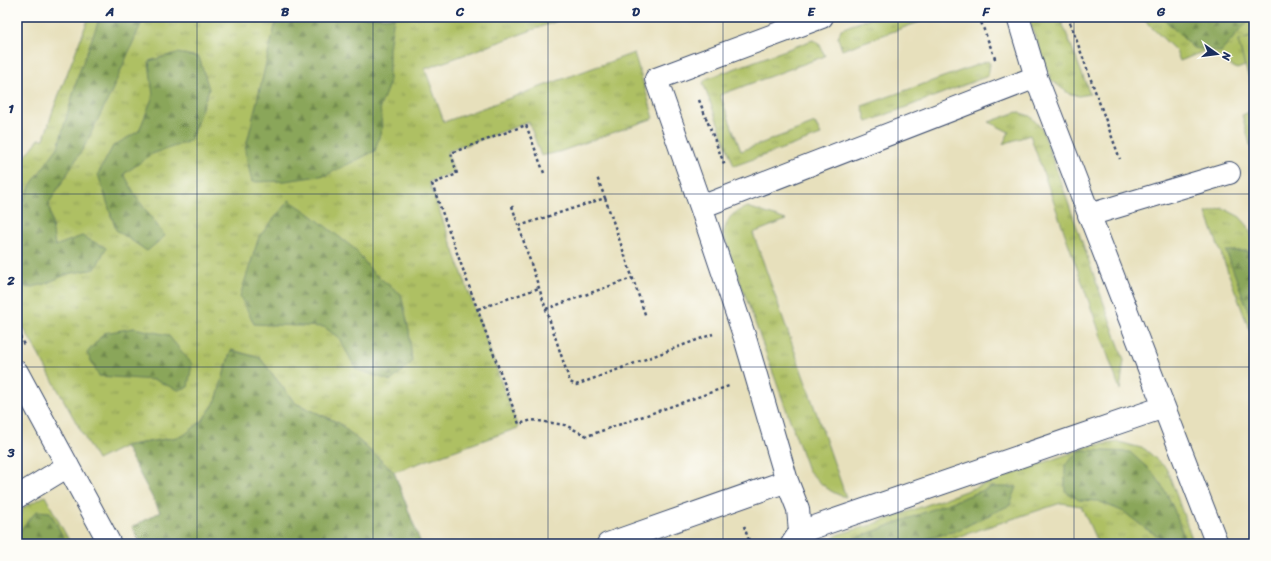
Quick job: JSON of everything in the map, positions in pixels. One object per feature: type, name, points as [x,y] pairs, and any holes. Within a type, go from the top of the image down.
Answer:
[{"type":"street","points":[[822,17],[656,79],[745,338],[787,481],[798,509],[796,538],[1164,407]]},
{"type":"street","points":[[1018,17],[1036,77],[1217,544]]},
{"type":"street","points":[[701,207],[1036,77]]},
{"type":"street","points":[[1089,215],[1230,173]]},
{"type":"street","points":[[17,372],[109,543]]},
{"type":"street","points":[[17,497],[68,466]]},
{"type":"street","points":[[608,544],[787,481]]},
{"type":"path","points":[[1068,17],[1120,159]]},
{"type":"path","points":[[544,173],[526,126],[451,153],[458,174],[432,184],[519,424],[532,420],[565,425],[587,436],[729,386]]},
{"type":"path","points":[[597,177],[646,317]]},
{"type":"path","points":[[519,226],[605,198]]},
{"type":"path","points":[[512,206],[570,382],[576,385],[716,333]]},
{"type":"path","points":[[546,309],[632,278]]},
{"type":"path","points":[[478,309],[539,288]]},
{"type":"green space","points":[[89,17],[568,17],[425,69],[444,122],[634,53],[654,118],[559,152],[541,156],[529,122],[447,152],[454,172],[429,182],[518,428],[394,472],[339,423],[295,403],[260,358],[231,350],[216,401],[202,421],[184,436],[125,446],[97,460],[17,316],[17,160],[20,163],[39,139],[44,139],[53,110]]},
{"type":"green space","points":[[100,17],[144,17],[111,93],[84,147],[49,203],[55,246],[82,236],[106,248],[95,269],[67,274],[45,284],[28,288],[17,283],[17,214],[32,183],[58,147],[79,73]]},
{"type":"green space","points":[[277,17],[394,17],[389,48],[389,84],[380,107],[382,127],[375,151],[326,175],[285,181],[252,182],[245,151]]},
{"type":"green space","points":[[873,17],[933,17],[842,50],[838,38],[841,29]]},
{"type":"green space","points":[[1028,17],[1060,17],[1090,94],[1079,96],[1068,93],[1051,80]]},
{"type":"green space","points":[[1141,17],[1254,17],[1254,36],[1238,41],[1245,66],[1237,69],[1214,56],[1209,57],[1207,50],[1180,61],[1176,51]]},
{"type":"green space","points":[[1162,17],[1254,17],[1254,19],[1248,21],[1221,52],[1193,48]]},
{"type":"green space","points":[[1254,36],[1254,92],[1238,41]]},
{"type":"green space","points":[[813,40],[820,45],[825,56],[720,95],[741,151],[815,123],[821,135],[734,166],[703,83],[706,79]]},
{"type":"green space","points":[[177,53],[199,57],[209,89],[190,141],[152,154],[124,174],[137,198],[165,236],[147,251],[116,230],[98,174],[113,146],[139,131],[153,96],[149,61]]},
{"type":"green space","points":[[988,61],[990,64],[988,76],[867,122],[862,106]]},
{"type":"green space","points":[[1254,110],[1254,159],[1242,115]]},
{"type":"green space","points":[[1017,112],[1030,116],[1042,129],[1124,360],[1120,390],[1030,135],[1003,144],[1009,132],[989,122]]},
{"type":"green space","points":[[289,200],[356,250],[373,273],[401,294],[409,330],[412,362],[391,381],[356,369],[339,338],[324,327],[254,324],[240,296],[259,237]]},
{"type":"green space","points":[[748,207],[786,220],[753,233],[846,497],[830,490],[808,470],[723,234],[731,216]]},
{"type":"green space","points":[[1223,208],[1240,217],[1248,226],[1254,244],[1254,342],[1206,213]]},
{"type":"green space","points":[[1226,251],[1248,251],[1254,260],[1254,326]]},
{"type":"green space","points":[[134,328],[168,335],[192,364],[188,387],[178,390],[155,380],[99,376],[87,353],[104,333]]},
{"type":"green space","points":[[231,350],[260,358],[295,403],[339,423],[394,472],[421,544],[141,544],[132,527],[160,512],[125,446],[183,436],[202,421],[216,401]]},
{"type":"green space","points":[[1119,442],[1145,449],[1167,469],[1194,544],[1098,544],[1081,506],[1061,503],[936,544],[824,544],[839,534],[871,525],[1090,446]]},
{"type":"green space","points":[[1081,450],[1130,452],[1153,473],[1164,489],[1177,516],[1186,544],[1167,544],[1165,540],[1146,529],[1124,512],[1098,501],[1079,500],[1065,491],[1065,465]]},
{"type":"green space","points":[[992,487],[1017,487],[1010,505],[958,530],[910,544],[840,544]]},
{"type":"green space","points":[[45,496],[71,544],[17,544],[17,523],[24,507]]},
{"type":"green space","points":[[37,511],[50,512],[67,544],[17,544],[17,539],[21,530]]}]
